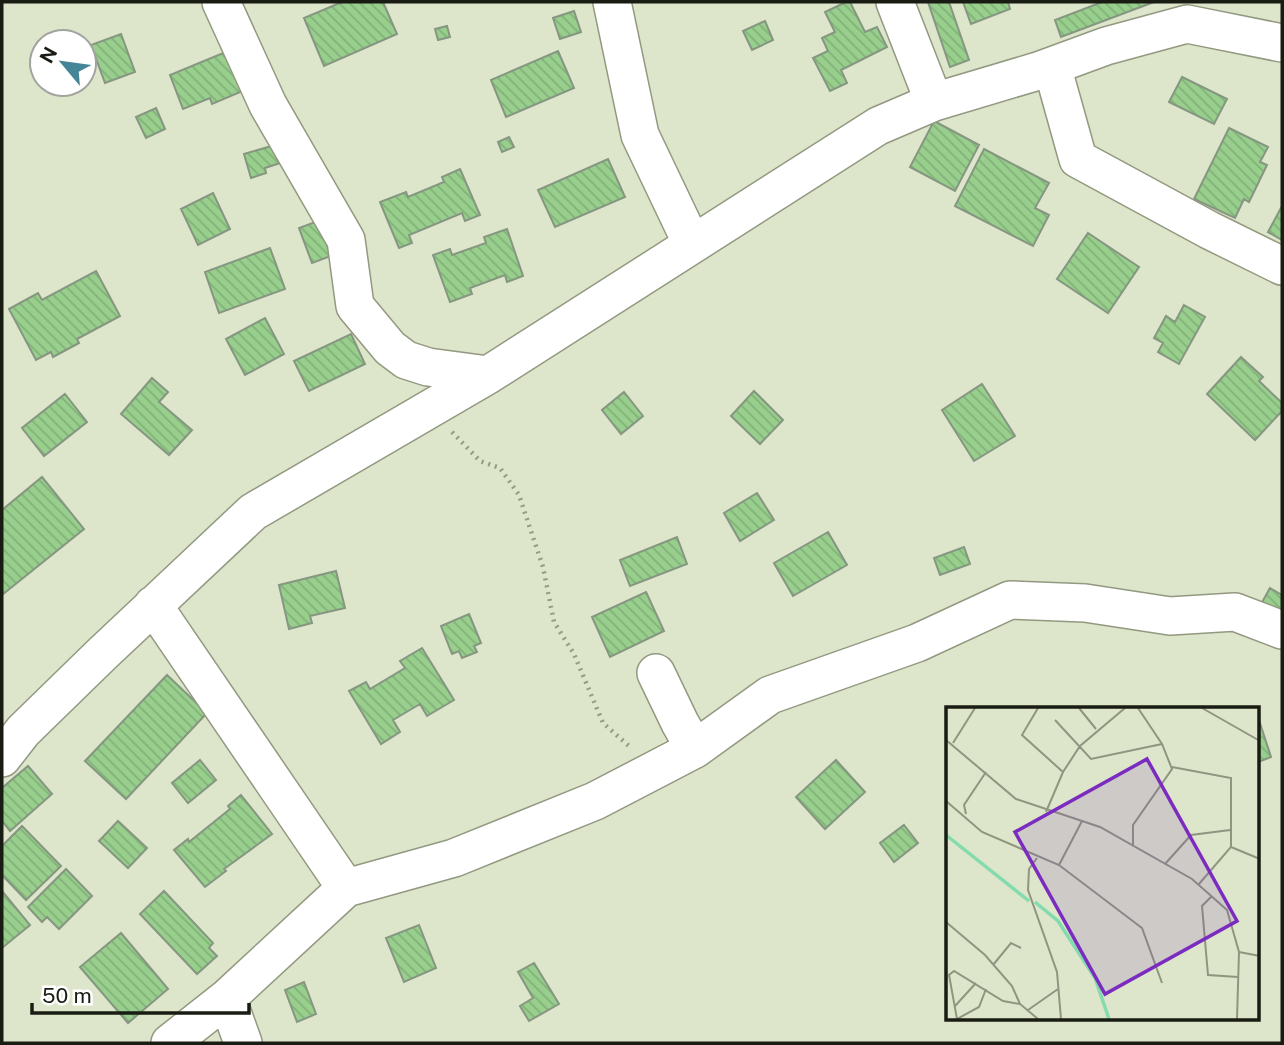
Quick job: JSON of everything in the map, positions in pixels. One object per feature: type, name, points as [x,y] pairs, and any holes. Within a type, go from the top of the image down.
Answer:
[{"type":"street","points":[[221,2],[268,105],[346,240],[355,306],[390,348],[407,359],[428,367],[488,375]]},
{"type":"street","points":[[611,2],[640,135],[692,244]]},
{"type":"street","points":[[895,2],[934,102]]},
{"type":"street","points":[[2,758],[23,731],[253,513],[488,375],[878,126],[934,102],[1052,66],[1106,46],[1187,24],[1282,43]]},
{"type":"street","points":[[1052,66],[1078,159],[1282,266]]},
{"type":"street","points":[[170,1043],[227,998],[346,888],[454,858],[595,801],[687,736],[770,695],[917,643],[1010,600],[1085,603],[1170,616],[1235,612],[1282,629]]},
{"type":"street","points":[[153,605],[346,888]]},
{"type":"street","points":[[656,673],[687,736]]},
{"type":"street","points":[[227,998],[243,1043]]},
{"type":"path","points":[[430,408],[480,461],[500,468],[519,495],[543,567],[554,622],[574,654],[603,723],[630,747],[687,736]]},
{"type":"building","points":[[342,2],[383,2],[397,34],[324,66],[304,18]]},
{"type":"building","points":[[850,2],[865,32],[877,27],[887,47],[841,70],[847,83],[830,91],[813,58],[828,51],[822,38],[835,32],[825,12]]},
{"type":"building","points":[[928,2],[949,2],[969,60],[950,67]]},
{"type":"building","points":[[963,2],[1008,2],[1010,9],[971,24]]},
{"type":"building","points":[[1102,2],[1154,2],[1061,37],[1055,20]]},
{"type":"building","points":[[574,11],[581,32],[560,39],[553,18]]},
{"type":"building","points":[[765,21],[773,40],[752,50],[743,31]]},
{"type":"building","points":[[447,26],[450,37],[438,40],[435,29]]},
{"type":"building","points":[[121,34],[135,72],[105,83],[98,64],[98,42]]},
{"type":"building","points":[[228,51],[245,90],[212,104],[210,98],[183,109],[170,75]]},
{"type":"building","points":[[558,51],[574,88],[506,117],[491,80]]},
{"type":"building","points":[[1182,77],[1227,99],[1214,124],[1169,102]]},
{"type":"building","points":[[156,108],[165,129],[146,138],[136,117]]},
{"type":"building","points":[[934,121],[979,145],[955,191],[910,167]]},
{"type":"building","points":[[1229,128],[1268,147],[1260,162],[1267,165],[1249,202],[1244,199],[1235,218],[1194,199]]},
{"type":"building","points":[[509,137],[514,147],[502,152],[498,142]]},
{"type":"building","points":[[275,145],[280,163],[265,168],[266,173],[251,178],[244,154]]},
{"type":"building","points":[[984,149],[1049,183],[1035,208],[1049,215],[1033,246],[955,206]]},
{"type":"building","points":[[608,159],[625,197],[555,227],[538,190]]},
{"type":"building","points":[[460,169],[480,215],[465,221],[462,213],[409,235],[412,243],[399,248],[380,202],[406,192],[408,197],[444,182],[442,177]]},
{"type":"building","points":[[213,193],[230,229],[198,245],[181,209]]},
{"type":"building","points":[[1282,206],[1282,240],[1268,232]]},
{"type":"building","points":[[318,221],[331,256],[312,263],[299,228]]},
{"type":"building","points":[[507,229],[523,276],[507,282],[505,275],[470,288],[472,294],[450,302],[433,255],[450,249],[452,255],[486,243],[484,237]]},
{"type":"building","points":[[1088,233],[1139,267],[1108,313],[1057,279]]},
{"type":"building","points":[[270,248],[285,289],[219,313],[205,272]]},
{"type":"building","points":[[96,271],[120,316],[77,339],[79,343],[53,357],[51,352],[36,360],[9,309],[38,293],[42,300]]},
{"type":"building","points":[[1184,305],[1205,317],[1179,364],[1158,352],[1163,343],[1154,338],[1166,316],[1175,322]]},
{"type":"building","points":[[265,318],[284,354],[245,375],[226,339]]},
{"type":"building","points":[[351,334],[365,364],[309,391],[294,361]]},
{"type":"building","points":[[1241,357],[1263,377],[1259,381],[1282,403],[1282,411],[1255,440],[1207,394]]},
{"type":"building","points":[[152,378],[168,392],[159,402],[192,430],[169,455],[121,414]]},
{"type":"building","points":[[982,384],[1015,436],[974,461],[942,410]]},
{"type":"building","points":[[754,391],[783,420],[760,444],[731,416]]},
{"type":"building","points":[[624,392],[643,416],[621,434],[602,410]]},
{"type":"building","points":[[65,394],[87,422],[44,456],[22,428]]},
{"type":"building","points":[[42,477],[84,529],[2,595],[2,510]]},
{"type":"building","points":[[757,493],[774,520],[740,541],[724,513]]},
{"type":"building","points":[[828,532],[847,565],[793,596],[774,563]]},
{"type":"building","points":[[677,537],[687,564],[630,586],[620,560]]},
{"type":"building","points":[[964,547],[970,564],[940,575],[934,558]]},
{"type":"building","points":[[336,571],[345,608],[310,616],[312,623],[289,629],[279,585]]},
{"type":"building","points":[[1270,588],[1282,595],[1282,618],[1260,606]]},
{"type":"building","points":[[646,592],[664,631],[610,657],[592,617]]},
{"type":"building","points":[[469,614],[481,643],[474,646],[477,652],[462,658],[459,651],[452,654],[441,626]]},
{"type":"building","points":[[422,648],[454,700],[427,716],[420,704],[393,720],[400,732],[381,744],[349,691],[366,682],[370,689],[405,668],[400,661]]},
{"type":"building","points":[[167,675],[207,713],[126,799],[85,761]]},
{"type":"building","points":[[1260,723],[1271,757],[1260,761]]},
{"type":"building","points":[[200,760],[216,780],[188,803],[172,783]]},
{"type":"building","points":[[836,760],[865,792],[825,829],[796,797]]},
{"type":"building","points":[[28,766],[52,794],[10,831],[2,821],[2,788]]},
{"type":"building","points":[[241,795],[272,834],[224,869],[226,871],[205,887],[174,850],[188,839],[189,842],[230,809],[228,806]]},
{"type":"building","points":[[118,821],[147,848],[128,868],[99,841]]},
{"type":"building","points":[[904,825],[918,843],[894,862],[880,843]]},
{"type":"building","points":[[22,826],[61,866],[26,900],[2,875],[2,846]]},
{"type":"building","points":[[66,869],[92,896],[59,929],[47,917],[42,922],[28,907]]},
{"type":"building","points":[[2,891],[30,925],[2,948]]},
{"type":"building","points":[[164,891],[213,943],[209,948],[217,956],[197,974],[140,914]]},
{"type":"building","points":[[419,925],[436,968],[404,982],[386,938]]},
{"type":"building","points":[[121,933],[168,989],[128,1023],[80,967]]},
{"type":"building","points":[[534,963],[559,1004],[529,1021],[520,1006],[533,998],[518,972]]},
{"type":"building","points":[[304,982],[316,1014],[297,1022],[285,990]]}]
